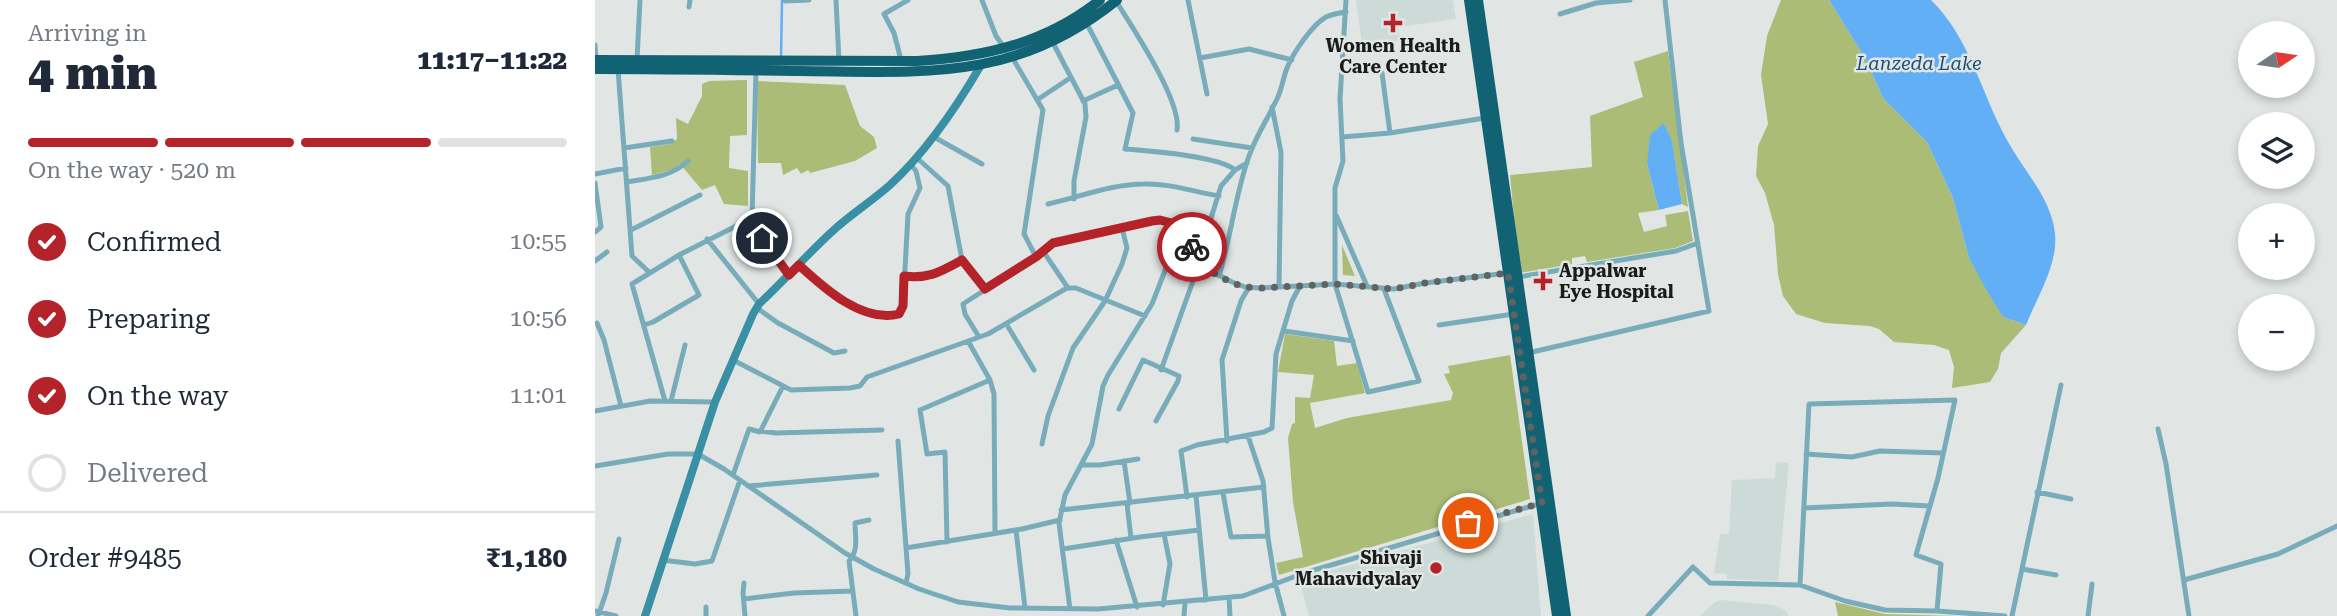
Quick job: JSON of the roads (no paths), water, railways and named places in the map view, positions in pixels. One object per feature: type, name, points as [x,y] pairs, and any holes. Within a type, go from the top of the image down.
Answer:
[{"type":"highway","points":[[595,63],[637,60],[902,61],[958,59],[1009,53],[1056,30],[1100,0]]},
{"type":"highway","points":[[1469,0],[1485,118],[1528,353],[1557,616]]},
{"type":"highway","points":[[1478,0],[1513,275],[1514,314],[1566,616]]},
{"type":"highway","points":[[595,63],[618,69],[935,72],[981,65],[1009,53],[1052,41],[1116,1]]},
{"type":"street","points":[[637,60],[640,0]]},
{"type":"street","points":[[785,2],[809,0]]},
{"type":"street","points":[[836,0],[839,61]]},
{"type":"street","points":[[902,61],[894,33],[884,14],[908,0]]},
{"type":"street","points":[[982,0],[996,36],[1043,110],[1024,234],[1036,257]]},
{"type":"street","points":[[1188,0],[1207,94]]},
{"type":"street","points":[[1346,0],[1340,99],[1343,161],[1335,188],[1335,284],[1368,392],[1419,381],[1384,289]]},
{"type":"street","points":[[1560,14],[1595,4],[1630,0]]},
{"type":"street","points":[[1528,353],[1709,311],[1681,143],[1665,0]]},
{"type":"street","points":[[1116,1],[1160,77],[1175,113],[1177,130]]},
{"type":"street","points":[[1219,276],[1235,205],[1252,148],[1292,60],[1319,22],[1328,16],[1346,12]]},
{"type":"street","points":[[1086,22],[1133,113],[1125,149],[1199,159],[1230,166],[1235,170]]},
{"type":"street","points":[[1052,41],[1083,101],[1086,117],[1074,181],[1074,199]]},
{"type":"street","points":[[595,45],[595,63]]},
{"type":"street","points":[[1200,58],[1249,49],[1292,60]]},
{"type":"street","points":[[645,616],[715,402],[758,306],[839,225],[867,205],[914,161],[966,91],[981,65]]},
{"type":"street","points":[[618,69],[632,256],[650,273]]},
{"type":"street","points":[[668,401],[631,286],[679,255],[751,218],[756,70]]},
{"type":"street","points":[[1382,73],[1390,133]]},
{"type":"street","points":[[1037,100],[1070,78]]},
{"type":"street","points":[[1083,101],[1118,85]]},
{"type":"street","points":[[1272,107],[1281,152],[1279,287]]},
{"type":"street","points":[[1342,138],[1485,118]]},
{"type":"street","points":[[933,136],[982,164]]},
{"type":"street","points":[[1193,139],[1252,148]]},
{"type":"street","points":[[624,148],[672,141]]},
{"type":"street","points":[[627,182],[670,173],[688,161]]},
{"type":"street","points":[[914,161],[948,186],[962,260],[985,289]]},
{"type":"street","points":[[799,265],[842,300],[868,312],[891,316],[899,314],[903,306],[908,214],[920,188],[914,161]]},
{"type":"street","points":[[1070,609],[1061,510],[1065,495],[1092,443],[1103,386],[1145,316],[1168,263],[1192,247],[1205,232],[1221,186],[1235,170],[1247,163]]},
{"type":"street","points":[[595,174],[626,168]]},
{"type":"street","points":[[595,183],[601,227],[595,232]]},
{"type":"street","points":[[1048,204],[1141,184],[1219,196]]},
{"type":"street","points":[[631,230],[700,195]]},
{"type":"street","points":[[1335,212],[1367,286]]},
{"type":"street","points":[[748,220],[789,275]]},
{"type":"street","points":[[979,337],[963,304],[1053,243],[1160,220],[1205,232]]},
{"type":"street","points":[[1042,444],[1048,416],[1073,348],[1105,301],[1122,264],[1127,248],[1122,228]]},
{"type":"street","points":[[708,239],[758,306],[778,323],[834,353],[845,351]]},
{"type":"street","points":[[1196,263],[1219,276],[1249,287],[1335,284],[1384,289],[1513,275],[1676,251],[1698,243]]},
{"type":"street","points":[[1161,370],[1193,281],[1196,263],[1192,247]]},
{"type":"street","points":[[1043,251],[1067,288]]},
{"type":"street","points":[[595,261],[607,252]]},
{"type":"street","points":[[644,325],[699,295],[679,255]]},
{"type":"street","points":[[904,276],[930,276],[962,260]]},
{"type":"street","points":[[1187,497],[1181,450],[1248,436],[1272,428],[1276,354],[1300,286]]},
{"type":"street","points":[[1227,441],[1222,360],[1241,302],[1249,287]]},
{"type":"street","points":[[733,360],[783,386],[804,391],[850,388],[860,386],[867,377],[979,337],[1007,324],[1067,288],[1076,288],[1145,316]]},
{"type":"street","points":[[1439,325],[1514,314]]},
{"type":"street","points":[[597,323],[621,406]]},
{"type":"street","points":[[1007,324],[1034,370]]},
{"type":"street","points":[[1284,331],[1353,341]]},
{"type":"street","points":[[968,341],[990,380],[994,394],[995,533]]},
{"type":"street","points":[[668,401],[685,345]]},
{"type":"street","points":[[1119,409],[1143,360],[1179,376],[1156,421]]},
{"type":"street","points":[[947,542],[945,452],[927,454],[920,410],[990,380]]},
{"type":"street","points":[[2013,616],[2061,385]]},
{"type":"street","points":[[760,431],[783,386]]},
{"type":"street","points":[[1800,585],[1809,404],[1955,400],[1916,555],[1941,564],[1937,611]]},
{"type":"street","points":[[595,411],[668,401],[715,402]]},
{"type":"street","points":[[733,475],[748,429],[776,433],[882,430]]},
{"type":"street","points":[[2158,429],[2166,464],[2189,616]]},
{"type":"street","points":[[1248,436],[1264,487],[1275,582],[1284,616]]},
{"type":"street","points":[[898,441],[908,574],[906,583]]},
{"type":"street","points":[[1806,454],[1852,457],[1880,451],[1943,453]]},
{"type":"street","points":[[595,466],[667,454],[698,454],[853,557],[906,583],[950,600],[980,606],[1070,609],[1096,613],[1243,596],[1275,582],[1468,523],[1546,503]]},
{"type":"street","points":[[1082,465],[1138,459]]},
{"type":"street","points":[[1124,461],[1131,538]]},
{"type":"street","points":[[748,486],[877,475]]},
{"type":"street","points":[[662,560],[695,564],[712,561],[740,480]]},
{"type":"street","points":[[1061,510],[1264,487]]},
{"type":"street","points":[[2037,492],[2071,499]]},
{"type":"street","points":[[1223,493],[1231,537],[1268,536]]},
{"type":"street","points":[[1196,496],[1206,600]]},
{"type":"street","points":[[1804,508],[1892,504],[1930,506]]},
{"type":"street","points":[[856,616],[849,561],[856,548],[855,523],[869,520]]},
{"type":"street","points":[[906,548],[1060,520]]},
{"type":"street","points":[[2184,580],[2278,554],[2337,526]]},
{"type":"street","points":[[1016,530],[1025,608]]},
{"type":"street","points":[[1063,549],[1199,530]]},
{"type":"street","points":[[1163,605],[1170,564],[1164,534]]},
{"type":"street","points":[[616,616],[598,613],[619,539]]},
{"type":"street","points":[[1116,540],[1134,607],[1133,616]]},
{"type":"street","points":[[1648,616],[1693,567],[1710,583],[1800,585],[1845,601],[1885,610],[2005,616]]},
{"type":"street","points":[[2022,569],[2056,575]]},
{"type":"street","points":[[744,583],[745,616]]},
{"type":"street","points":[[2088,616],[2092,584]]},
{"type":"street","points":[[744,599],[794,593],[853,591]]},
{"type":"street","points":[[1229,598],[1230,616]]},
{"type":"street","points":[[1184,616],[1185,603]]},
{"type":"street","points":[[979,615],[980,606]]},
{"type":"street","points":[[706,607],[706,616]]},
{"type":"water","name":"Lanzeda Lake","points":[[1829,0],[1931,0],[1956,31],[2007,140],[2043,197],[2053,221],[2053,257],[2046,281],[2026,325],[2003,317],[1987,291],[1969,258],[1953,198],[1927,142],[1883,98],[1865,58]]},
{"type":"water","points":[[1664,123],[1672,141],[1682,204],[1659,210],[1647,164],[1650,135]]},
{"type":"waterway","points":[[781,58],[782,0]]},
{"type":"place","name":"Women Health Care Center","points":[[1393,23]]},
{"type":"place","name":"Appalwar Eye Hospital","points":[[1543,281]]},
{"type":"place","name":"Shivaji Mahavidyalay","points":[[1436,568]]}]
